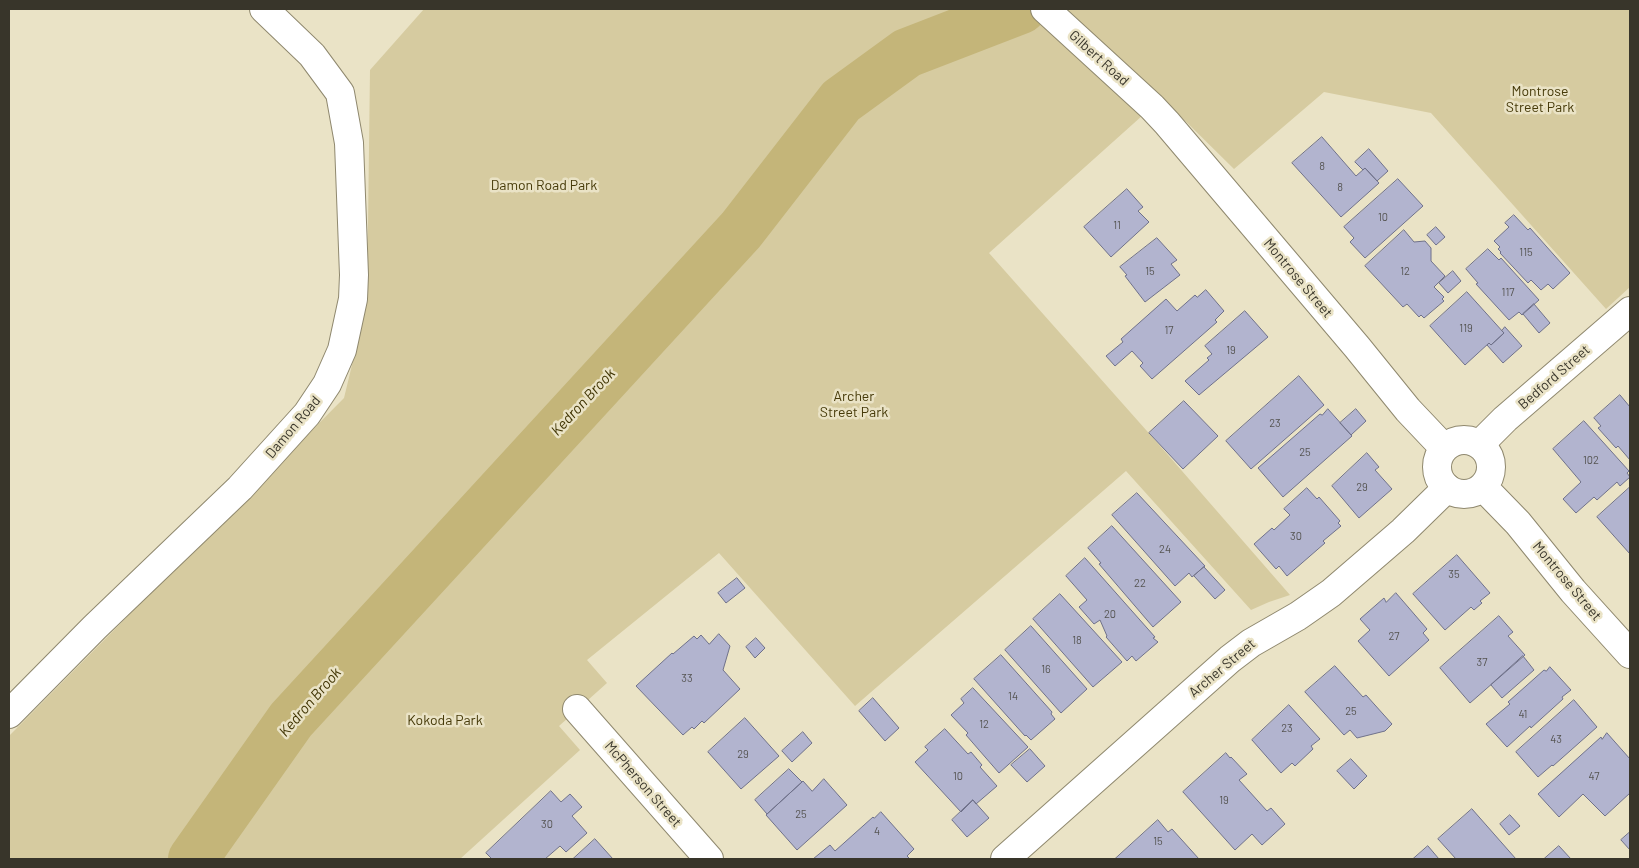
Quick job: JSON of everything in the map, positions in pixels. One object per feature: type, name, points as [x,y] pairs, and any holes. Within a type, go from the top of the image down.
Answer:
[{"type":"street","name":"Damon Road","points":[[9,714],[95,627],[240,488],[307,414],[327,384],[342,350],[353,299],[354,275],[349,143],[340,93],[312,56],[264,9]]},
{"type":"street","name":"Gilbert Road","points":[[1045,9],[1152,107]]},
{"type":"street","name":"Montrose Street","points":[[1152,107],[1358,347],[1408,410],[1444,448]]},
{"type":"street","name":"Bedford Street","points":[[1480,444],[1630,310]]},
{"type":"street","points":[[1465,439],[1480,444],[1486,450],[1492,465],[1488,481],[1483,488],[1469,494],[1454,492],[1441,482],[1437,465],[1439,456],[1444,448],[1457,440],[1465,439]]},
{"type":"street","name":"Archer Street","points":[[1005,859],[1230,659],[1251,643],[1298,616],[1325,597],[1403,531],[1447,488]]},
{"type":"street","name":"Montrose Street","points":[[1483,488],[1518,523],[1572,591],[1630,654]]},
{"type":"street","name":"McPherson Street","points":[[577,709],[709,859]]},
{"type":"green space","points":[[424,9],[1630,9],[1630,287],[1606,309],[1431,113],[1324,92],[1234,169],[1162,98],[989,253],[1290,595],[1251,610],[1126,471],[855,706],[719,553],[587,660],[607,683],[559,726],[580,750],[460,859],[9,859],[9,736],[344,398],[367,303],[370,70]]},
{"type":"building","points":[[1322,137],[1356,176],[1365,168],[1379,183],[1341,217],[1292,163]]},
{"type":"building","points":[[1369,149],[1388,171],[1377,181],[1365,168],[1363,170],[1355,162]]},
{"type":"building","points":[[1398,179],[1423,206],[1365,258],[1350,242],[1354,238],[1344,227]]},
{"type":"building","points":[[1127,189],[1143,207],[1138,211],[1149,222],[1111,257],[1084,227]]},
{"type":"building","points":[[1514,215],[1528,230],[1530,228],[1570,273],[1553,289],[1548,284],[1541,290],[1531,280],[1528,283],[1500,253],[1498,249],[1500,247],[1494,241],[1509,227],[1505,223]]},
{"type":"building","points":[[1436,227],[1445,237],[1436,245],[1427,235]]},
{"type":"building","points":[[1404,230],[1414,242],[1425,241],[1431,248],[1431,261],[1445,276],[1434,287],[1444,297],[1442,299],[1444,301],[1424,318],[1421,315],[1419,317],[1407,304],[1403,307],[1365,266]]},
{"type":"building","points":[[1157,238],[1177,260],[1171,264],[1180,275],[1145,302],[1120,267]]},
{"type":"building","points":[[1488,249],[1499,260],[1501,258],[1539,300],[1522,315],[1519,312],[1509,320],[1476,284],[1478,283],[1466,269]]},
{"type":"building","points":[[1453,271],[1461,281],[1448,293],[1439,283]]},
{"type":"building","points":[[1206,290],[1224,311],[1215,320],[1217,322],[1152,379],[1140,366],[1143,363],[1132,351],[1115,366],[1106,356],[1123,342],[1121,339],[1166,299],[1177,311],[1195,295],[1197,297]]},
{"type":"building","points":[[1467,292],[1504,333],[1491,345],[1489,343],[1465,365],[1430,326]]},
{"type":"building","points":[[1534,304],[1550,323],[1539,333],[1523,314]]},
{"type":"building","points":[[1245,311],[1268,337],[1199,395],[1185,381],[1209,360],[1207,358],[1212,354],[1205,346]]},
{"type":"building","points":[[1505,327],[1522,346],[1503,363],[1487,345],[1489,343],[1491,345],[1504,333],[1502,331]]},
{"type":"building","points":[[1299,376],[1324,405],[1251,469],[1226,441]]},
{"type":"building","points":[[1620,395],[1630,407],[1630,460],[1598,428],[1601,426],[1594,418]]},
{"type":"building","points":[[1184,401],[1218,436],[1183,469],[1149,433]]},
{"type":"building","points":[[1328,409],[1352,436],[1283,497],[1258,468]]},
{"type":"building","points":[[1356,409],[1366,421],[1351,435],[1340,423]]},
{"type":"building","points":[[1584,421],[1629,471],[1627,473],[1630,477],[1620,486],[1617,482],[1597,500],[1594,497],[1576,513],[1563,499],[1581,482],[1553,449]]},
{"type":"building","points":[[1367,453],[1379,467],[1375,470],[1392,489],[1359,518],[1332,486]]},
{"type":"building","points":[[1630,487],[1630,554],[1597,517]]},
{"type":"building","points":[[1307,488],[1317,499],[1319,497],[1340,521],[1338,523],[1341,526],[1323,541],[1325,543],[1287,576],[1279,566],[1276,569],[1254,544],[1272,528],[1274,530],[1290,515],[1284,509]]},
{"type":"building","points":[[1137,493],[1205,566],[1192,577],[1189,573],[1175,586],[1112,515]]},
{"type":"building","points":[[1112,526],[1181,602],[1153,627],[1099,564],[1101,563],[1088,548]]},
{"type":"building","points":[[1457,555],[1490,593],[1480,601],[1482,603],[1474,610],[1471,607],[1445,630],[1413,594]]},
{"type":"building","points":[[1085,558],[1158,642],[1136,661],[1132,656],[1127,661],[1106,637],[1100,620],[1094,624],[1079,607],[1087,600],[1066,576]]},
{"type":"building","points":[[1204,567],[1225,590],[1215,599],[1194,576]]},
{"type":"building","points":[[737,578],[745,588],[726,603],[718,593]]},
{"type":"building","points":[[1396,593],[1427,629],[1423,633],[1429,640],[1389,676],[1358,641],[1370,630],[1360,619],[1384,598],[1386,602]]},
{"type":"building","points":[[1060,594],[1122,662],[1093,687],[1033,619]]},
{"type":"building","points":[[1499,616],[1513,632],[1508,636],[1525,655],[1470,703],[1440,668]]},
{"type":"building","points":[[1031,626],[1087,689],[1061,713],[1005,650]]},
{"type":"building","points":[[719,634],[730,646],[723,670],[740,689],[704,723],[702,721],[694,729],[692,727],[683,735],[636,686],[694,636],[697,639],[701,635],[709,644]]},
{"type":"building","points":[[756,638],[765,648],[755,658],[746,647]]},
{"type":"building","points":[[1001,655],[1052,712],[1051,714],[1055,719],[1031,740],[1025,736],[974,679]]},
{"type":"building","points":[[1523,656],[1534,670],[1502,698],[1491,685]]},
{"type":"building","points":[[1335,666],[1363,697],[1366,695],[1392,724],[1385,731],[1357,738],[1350,730],[1344,735],[1305,692]]},
{"type":"building","points":[[1550,667],[1571,690],[1531,728],[1530,726],[1507,747],[1486,724],[1510,704],[1508,702],[1544,670],[1546,671]]},
{"type":"building","points":[[973,688],[1028,747],[999,773],[966,735],[968,733],[951,715],[964,703],[961,699]]},
{"type":"building","points":[[873,698],[899,728],[885,741],[859,711]]},
{"type":"building","points":[[1574,700],[1597,727],[1538,777],[1516,752]]},
{"type":"building","points":[[1289,705],[1320,739],[1311,746],[1313,749],[1295,766],[1292,763],[1281,773],[1252,740]]},
{"type":"building","points":[[745,718],[779,756],[741,789],[708,752]]},
{"type":"building","points":[[945,729],[968,754],[971,752],[982,765],[980,767],[997,786],[976,804],[973,800],[961,812],[915,762],[928,750],[925,747]]},
{"type":"building","points":[[803,732],[812,743],[792,762],[782,751]]},
{"type":"building","points":[[1607,733],[1630,759],[1630,793],[1605,816],[1583,794],[1559,817],[1538,794]]},
{"type":"building","points":[[1030,749],[1045,766],[1027,782],[1011,765]]},
{"type":"building","points":[[1226,753],[1247,774],[1239,780],[1267,811],[1271,808],[1285,824],[1262,845],[1252,834],[1235,850],[1183,792]]},
{"type":"building","points":[[1351,759],[1367,776],[1354,789],[1337,771]]},
{"type":"building","points":[[789,769],[802,782],[767,814],[755,800]]},
{"type":"building","points":[[824,779],[847,805],[797,850],[766,815],[803,781],[812,791]]},
{"type":"building","points":[[551,791],[561,802],[570,794],[582,807],[572,816],[587,833],[566,852],[560,846],[545,859],[492,859],[486,853]]},
{"type":"building","points":[[973,800],[989,818],[967,837],[952,820]]},
{"type":"building","points":[[1472,809],[1516,859],[1456,859],[1438,839]]},
{"type":"building","points":[[881,812],[914,849],[907,856],[910,859],[813,859],[830,845],[835,851]]},
{"type":"building","points":[[1510,815],[1520,826],[1509,835],[1500,824]]},
{"type":"building","points":[[1158,820],[1168,832],[1172,829],[1199,859],[1115,859]]},
{"type":"building","points":[[1630,832],[1630,850],[1621,840]]},
{"type":"building","points":[[595,839],[613,859],[573,859]]},
{"type":"building","points":[[1428,846],[1439,859],[1413,859]]},
{"type":"building","points":[[1559,846],[1571,859],[1544,859]]},
{"type":"waterway","name":"Kedron Brook","points":[[193,859],[291,720],[741,230],[841,101],[907,53],[1021,9]]},
{"type":"park label","name":"Montrose Street Park","points":[[1540,99]]},
{"type":"park label","name":"Damon Road Park","points":[[544,185]]},
{"type":"park label","name":"Archer Street Park","points":[[854,404]]},
{"type":"park label","name":"Kokoda Park","points":[[445,720]]}]
